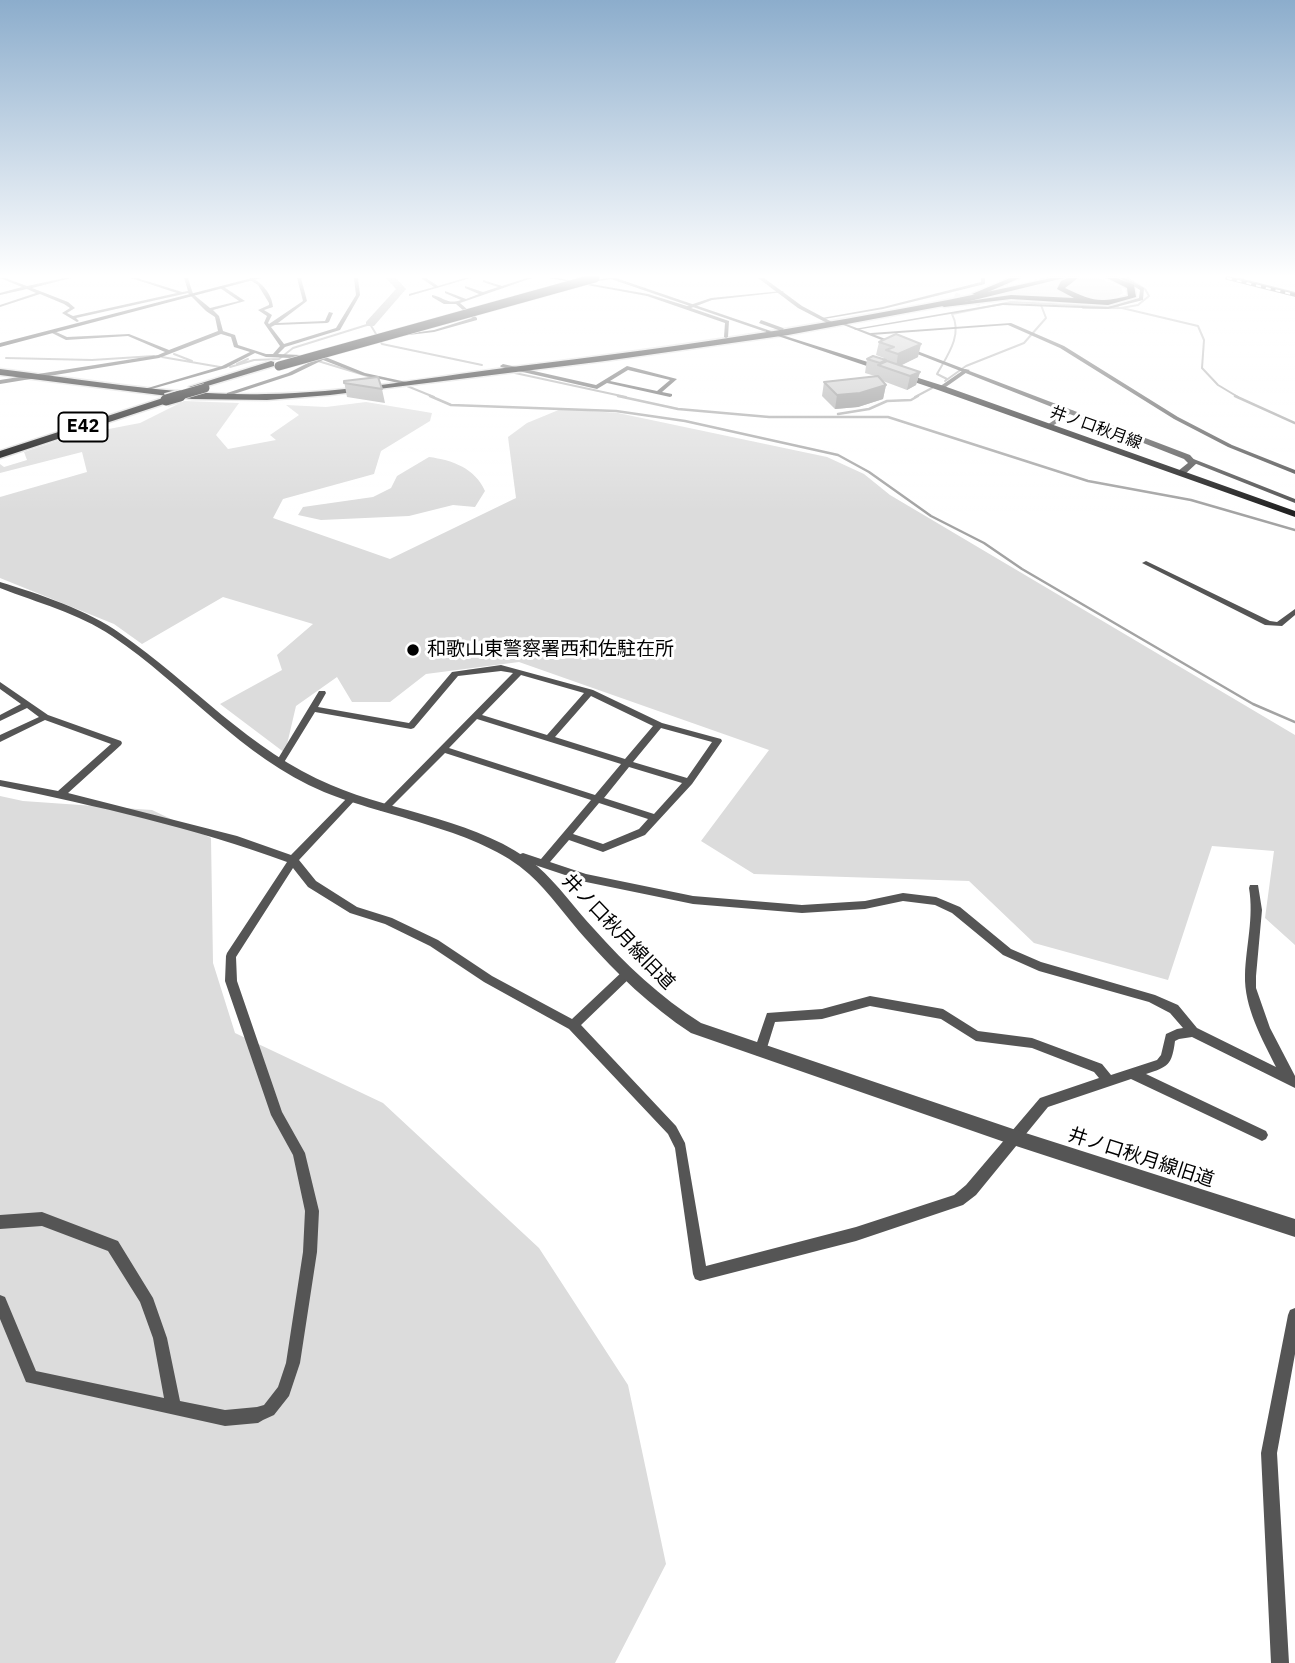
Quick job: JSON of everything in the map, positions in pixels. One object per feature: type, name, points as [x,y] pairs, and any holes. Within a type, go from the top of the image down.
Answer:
[{"type":"highway","name":"E42","points":[[276,360],[293,356]]},
{"type":"highway","name":"E42","points":[[0,452],[159,396],[200,388],[293,356]]},
{"type":"highway","points":[[0,370],[46,374],[159,396],[228,396],[330,392],[591,356]]},
{"type":"highway","points":[[0,370],[33,377],[143,391],[228,396],[396,380],[594,356]]},
{"type":"main road","name":"井ノ口秋月線","points":[[853,356],[1295,512]]},
{"type":"street","points":[[0,382],[159,356]]},
{"type":"street","points":[[143,391],[159,396],[246,356]]},
{"type":"street","points":[[263,356],[276,360],[286,356]]},
{"type":"street","points":[[276,360],[279,356]]},
{"type":"street","points":[[300,356],[408,383]]},
{"type":"street","points":[[228,396],[332,356]]},
{"type":"street","points":[[929,356],[1295,501]]},
{"type":"street","points":[[1076,356],[1176,418],[1220,441],[1295,472]]},
{"type":"street","points":[[508,367],[597,387],[627,368],[674,379],[659,393]]},
{"type":"street","points":[[944,386],[967,370]]},
{"type":"street","points":[[608,382],[670,395]]},
{"type":"street","points":[[1052,424],[1071,411]]},
{"type":"street","points":[[1183,471],[1193,463],[1191,460]]},
{"type":"street","points":[[1146,563],[1268,623],[1279,624],[1295,611]]},
{"type":"street","name":"井ノ口秋月線旧道","points":[[0,585],[116,634],[218,720],[317,784],[497,847],[518,859],[533,870],[667,1011],[696,1028],[1013,1137],[1295,1228]]},
{"type":"street","points":[[313,709],[411,726],[455,674],[500,668],[590,692],[659,725],[718,741],[689,782],[642,832],[603,848],[568,836]]},
{"type":"street","points":[[384,809],[519,672]]},
{"type":"street","points":[[0,685],[45,717],[118,743],[60,795]]},
{"type":"street","points":[[548,739],[590,692]]},
{"type":"street","points":[[0,698],[11,693]]},
{"type":"street","points":[[281,762],[322,693]]},
{"type":"street","points":[[0,718],[27,705]]},
{"type":"street","points":[[475,716],[689,782]]},
{"type":"street","points":[[0,739],[45,717]]},
{"type":"street","points":[[543,864],[659,725]]},
{"type":"street","points":[[443,750],[656,818]]},
{"type":"street","points":[[0,783],[60,795],[237,840],[293,860],[312,884],[354,910],[388,921],[434,943],[488,979],[573,1025],[672,1130],[681,1147],[700,1274],[856,1234],[958,1200],[971,1190],[1044,1102],[1161,1064],[1167,1058],[1170,1038],[1177,1034],[1193,1032]]},
{"type":"street","points":[[0,1302],[31,1377],[225,1418],[258,1415],[269,1410],[284,1391],[293,1363],[310,1252],[312,1211],[299,1153],[277,1115],[231,981],[231,957],[293,860],[353,797]]},
{"type":"street","points":[[518,859],[523,857],[586,878],[693,900],[802,909],[865,905],[903,897],[936,901],[956,910],[1007,952],[1039,966],[1151,998],[1174,1009],[1193,1032],[1292,1080]]},
{"type":"street","points":[[1255,888],[1259,907],[1250,979],[1265,1032],[1292,1080]]},
{"type":"street","points":[[573,1025],[628,973]]},
{"type":"street","points":[[760,1051],[771,1017],[822,1014],[870,1001],[943,1014],[976,1036],[1032,1043],[1098,1068],[1108,1080]]},
{"type":"street","points":[[1130,1073],[1262,1135]]},
{"type":"street","points":[[0,1222],[42,1220],[113,1246],[146,1298],[160,1339],[174,1408]]},
{"type":"street","points":[[1280,1663],[1269,1453],[1295,1315]]},
{"type":"shaded area","points":[[184,401],[239,403],[216,435],[228,449],[276,440],[270,435],[299,415],[286,405],[326,407],[366,402],[432,413],[430,421],[381,451],[374,474],[283,499],[273,518],[390,559],[516,498],[508,437],[527,423],[561,409],[618,413],[827,457],[864,474],[890,495],[1295,735],[1295,945],[1265,918],[1274,851],[1212,846],[1168,980],[1034,943],[969,881],[754,874],[701,841],[769,750],[519,662],[426,674],[390,702],[352,702],[337,677],[296,706],[285,753],[220,704],[282,670],[277,655],[313,624],[223,597],[142,644],[114,624],[0,578],[0,497],[87,472],[82,452],[0,473],[0,464],[4,467],[27,460],[24,452],[72,436],[140,423]]},
{"type":"shaded area","points":[[429,457],[462,466],[475,476],[485,491],[475,507],[453,505],[409,516],[321,520],[298,515],[303,507],[373,497],[391,488],[397,476]]},
{"type":"shaded area","points":[[0,796],[23,801],[152,810],[211,838],[213,963],[235,1033],[383,1103],[539,1248],[628,1385],[666,1564],[615,1663],[0,1663]]},
{"type":"building","points":[[873,356],[886,360],[880,363],[867,359]]},
{"type":"building","points":[[887,361],[920,372],[910,376],[878,365]]},
{"type":"building","points":[[878,376],[886,385],[860,393],[837,395],[824,382]]},
{"type":"building","points":[[378,377],[382,389],[344,383],[344,381]]},
{"type":"waterway","points":[[6,358],[92,360],[154,356]]},
{"type":"waterway","points":[[178,356],[192,361]]},
{"type":"waterway","points":[[230,367],[254,360],[279,359],[283,356]]},
{"type":"waterway","points":[[437,356],[482,365]]},
{"type":"waterway","points":[[947,379],[937,374],[948,356]]},
{"type":"waterway","points":[[945,381],[966,366],[992,356]]},
{"type":"waterway","points":[[1203,356],[1202,368],[1218,385],[1238,397]]},
{"type":"waterway","points":[[162,357],[220,367]]},
{"type":"waterway","points":[[237,364],[248,359]]},
{"type":"waterway","points":[[318,361],[374,378]]},
{"type":"waterway","points":[[515,373],[626,397]]},
{"type":"waterway","points":[[407,386],[434,397]]},
{"type":"waterway","points":[[915,397],[932,388]]},
{"type":"waterway","points":[[430,396],[451,405],[616,411],[685,421],[838,455],[869,472],[931,516],[984,543],[1022,569],[1253,704],[1295,722]]},
{"type":"waterway","points":[[618,396],[678,409],[769,417],[888,417],[1088,481],[1191,500],[1295,530]]},
{"type":"waterway","points":[[838,414],[869,409],[887,401],[911,400],[918,396]]},
{"type":"waterway","points":[[1235,396],[1295,423]]},
{"type":"place","name":"和歌山東警察署西和佐駐在所","points":[[413,650]]}]
